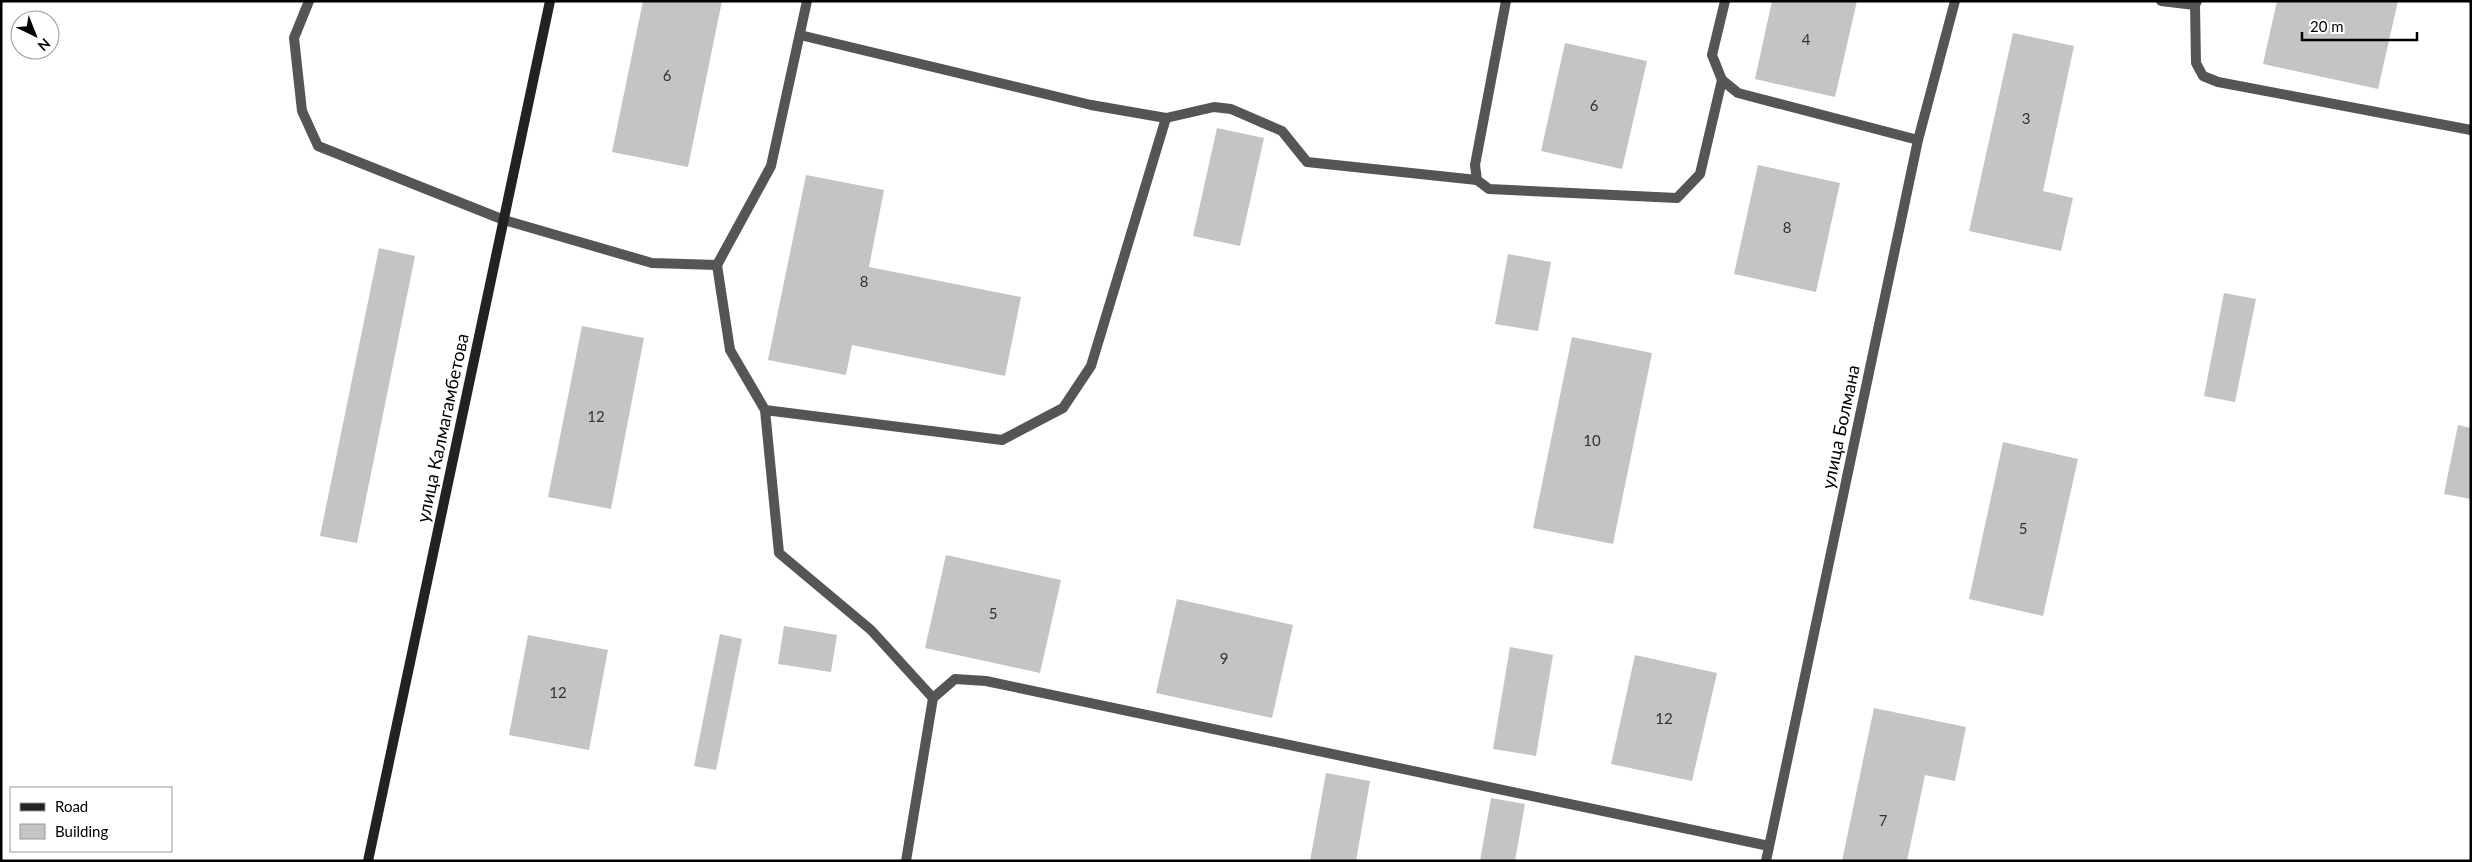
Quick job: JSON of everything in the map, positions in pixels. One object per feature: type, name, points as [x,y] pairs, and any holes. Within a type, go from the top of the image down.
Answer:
[{"type":"street","points":[[309,1],[294,38],[302,111],[318,146],[504,220],[652,263],[717,265]]},
{"type":"street","name":"улица Калмагамбетова","points":[[368,861],[550,1]]},
{"type":"street","points":[[807,1],[771,166],[717,265],[730,350],[765,410],[779,553],[871,630],[933,698]]},
{"type":"street","points":[[1477,180],[1475,165],[1506,1]]},
{"type":"street","points":[[1724,1],[1712,55],[1722,80],[1738,93],[1918,140]]},
{"type":"street","name":"улица Болмана","points":[[1766,861],[1918,140],[1955,1]]},
{"type":"street","points":[[2161,1],[2196,3],[2196,63],[2203,76],[2218,82],[2471,130]]},
{"type":"street","points":[[800,35],[1091,105],[1166,118],[1214,107],[1231,109],[1282,131],[1307,162],[1477,180],[1489,189],[1677,198],[1700,174],[1722,80]]},
{"type":"street","points":[[765,410],[1002,440],[1063,408],[1091,366],[1166,118]]},
{"type":"street","points":[[906,861],[933,698],[955,679],[986,681],[1769,846]]},
{"type":"building","points":[[643,1],[722,1],[688,167],[612,152]]},
{"type":"building","points":[[1772,1],[1857,1],[1835,97],[1755,79]]},
{"type":"building","points":[[2277,1],[2398,1],[2378,89],[2263,64]]},
{"type":"building","points":[[2013,33],[2074,46],[2043,191],[2073,198],[2061,251],[1969,231]]},
{"type":"building","points":[[1565,43],[1647,61],[1622,169],[1541,151]]},
{"type":"building","points":[[1217,128],[1264,138],[1240,246],[1193,236]]},
{"type":"building","points":[[1758,165],[1840,183],[1816,292],[1734,274]]},
{"type":"building","points":[[806,175],[884,190],[869,267],[1021,297],[1005,376],[852,345],[846,375],[768,360]]},
{"type":"building","points":[[379,248],[415,256],[357,543],[320,536]]},
{"type":"building","points":[[1508,254],[1551,262],[1538,331],[1495,324]]},
{"type":"building","points":[[2224,293],[2256,299],[2235,402],[2204,396]]},
{"type":"building","points":[[582,326],[644,338],[611,509],[548,497]]},
{"type":"building","points":[[1572,337],[1652,353],[1613,544],[1533,528]]},
{"type":"building","points":[[2458,425],[2471,428],[2471,499],[2444,494]]},
{"type":"building","points":[[2003,442],[2078,459],[2043,616],[1969,599]]},
{"type":"building","points":[[946,555],[1061,580],[1040,673],[925,648]]},
{"type":"building","points":[[1177,599],[1293,625],[1272,718],[1156,693]]},
{"type":"building","points":[[784,626],[837,635],[831,672],[778,664]]},
{"type":"building","points":[[720,634],[742,639],[716,770],[694,766]]},
{"type":"building","points":[[528,635],[608,650],[589,750],[509,735]]},
{"type":"building","points":[[1510,647],[1553,655],[1536,756],[1493,749]]},
{"type":"building","points":[[1635,655],[1717,673],[1692,781],[1611,764]]},
{"type":"building","points":[[1874,708],[1966,727],[1955,781],[1925,775],[1907,861],[1842,861]]},
{"type":"building","points":[[1326,773],[1370,781],[1356,861],[1310,861]]},
{"type":"building","points":[[1491,798],[1525,804],[1515,861],[1480,861]]}]
